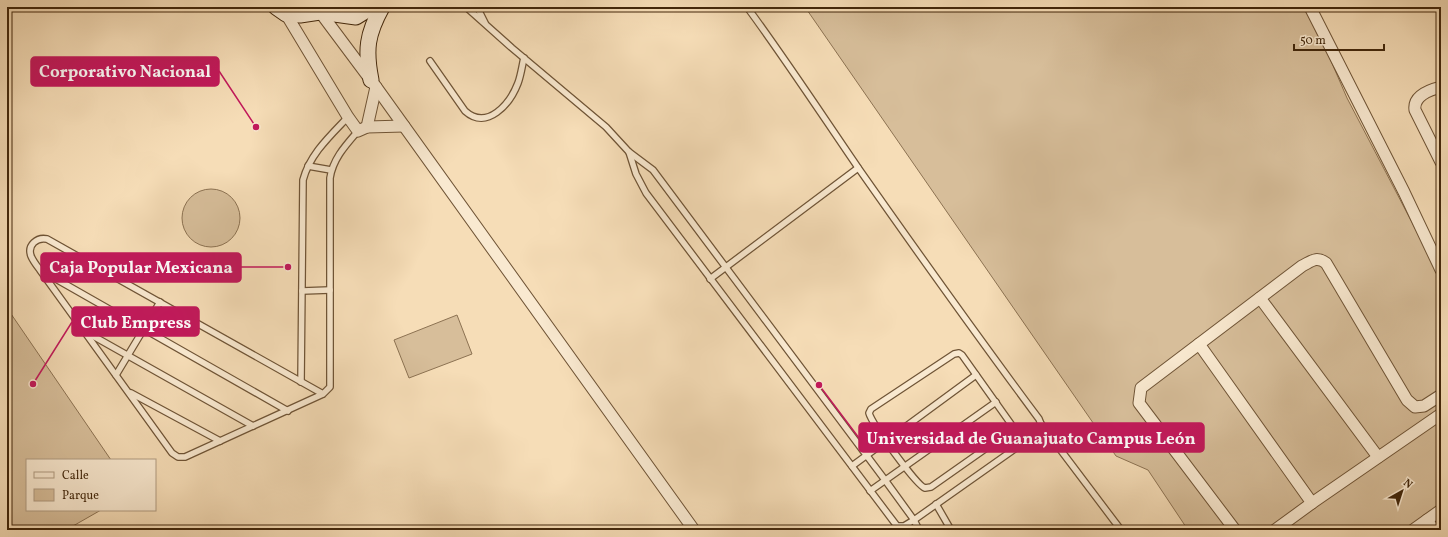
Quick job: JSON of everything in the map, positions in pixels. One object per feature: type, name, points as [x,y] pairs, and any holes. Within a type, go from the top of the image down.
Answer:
[{"type":"street","points":[[281,10],[300,15],[319,9],[356,17],[372,7]]},
{"type":"street","points":[[362,129],[374,84],[367,61],[368,42],[373,24],[382,7]]},
{"type":"street","points":[[1310,7],[1404,192],[1441,270]]},
{"type":"street","points":[[319,9],[694,530]]},
{"type":"street","points":[[281,10],[348,117],[362,129],[404,126]]},
{"type":"street","points":[[1441,87],[1423,94],[1418,98],[1415,105],[1415,110],[1441,162]]},
{"type":"street","points":[[1236,530],[1139,403],[1141,388],[1302,266],[1315,259],[1320,259],[1326,263],[1408,400],[1415,407],[1424,406],[1441,395]]},
{"type":"street","points":[[1260,298],[1378,457]]},
{"type":"street","points":[[1199,344],[1312,503]]},
{"type":"street","points":[[1275,530],[1441,414]]},
{"type":"street","points":[[1413,530],[1441,510]]},
{"type":"street","points":[[1427,520],[1434,530]]},
{"type":"lane","points":[[466,7],[524,58],[606,126],[629,152],[653,170],[885,480],[914,520],[919,530]]},
{"type":"lane","points":[[477,7],[486,25]]},
{"type":"lane","points":[[747,7],[858,168],[976,334],[1039,419],[1041,424],[1121,530]]},
{"type":"lane","points":[[430,61],[465,111],[476,119],[482,119],[496,113],[513,92],[520,78],[524,58]]},
{"type":"lane","points":[[301,382],[303,180],[308,166],[317,150],[348,117]]},
{"type":"lane","points":[[323,394],[47,239],[44,238],[36,240],[32,243],[30,251],[31,256],[40,270],[175,455],[185,457],[288,411],[323,394],[328,390],[330,384],[331,170],[339,154],[362,129]]},
{"type":"lane","points":[[629,152],[636,174],[646,193],[895,524],[902,529],[1037,433],[1041,429],[1041,424]]},
{"type":"lane","points":[[308,166],[331,170]]},
{"type":"lane","points":[[710,279],[858,168]]},
{"type":"lane","points":[[40,270],[288,411]]},
{"type":"lane","points":[[302,291],[330,290]]},
{"type":"lane","points":[[116,375],[160,302]]},
{"type":"lane","points":[[84,330],[253,426]]},
{"type":"lane","points":[[957,353],[962,355],[996,402],[1011,424],[1013,428],[1012,430],[928,488],[920,485],[869,415],[871,409],[957,353]]},
{"type":"lane","points":[[852,466],[976,375]]},
{"type":"lane","points":[[129,392],[220,441]]},
{"type":"lane","points":[[870,491],[996,402]]},
{"type":"lane","points":[[936,504],[951,530]]},
{"type":"green space","points":[[805,7],[1298,7],[1309,10],[1347,98],[1441,278],[1441,530],[1188,530],[1148,470],[1116,456]]},
{"type":"green space","points":[[211,189],[222,191],[235,202],[238,207],[240,218],[238,229],[227,242],[222,245],[211,247],[200,245],[187,234],[184,229],[182,218],[184,207],[195,194],[200,191]]},
{"type":"green space","points":[[7,308],[110,459],[26,459],[26,511],[99,511],[66,530],[7,530]]},
{"type":"green space","points":[[457,315],[472,354],[409,378],[394,340]]},
{"type":"place","name":"Corporativo Nacional","points":[[256,127]]},
{"type":"place","name":"Caja Popular Mexicana","points":[[288,267]]},
{"type":"place","name":"Club Empress","points":[[33,384]]},
{"type":"place","name":"Universidad de Guanajuato Campus León","points":[[819,385]]}]
